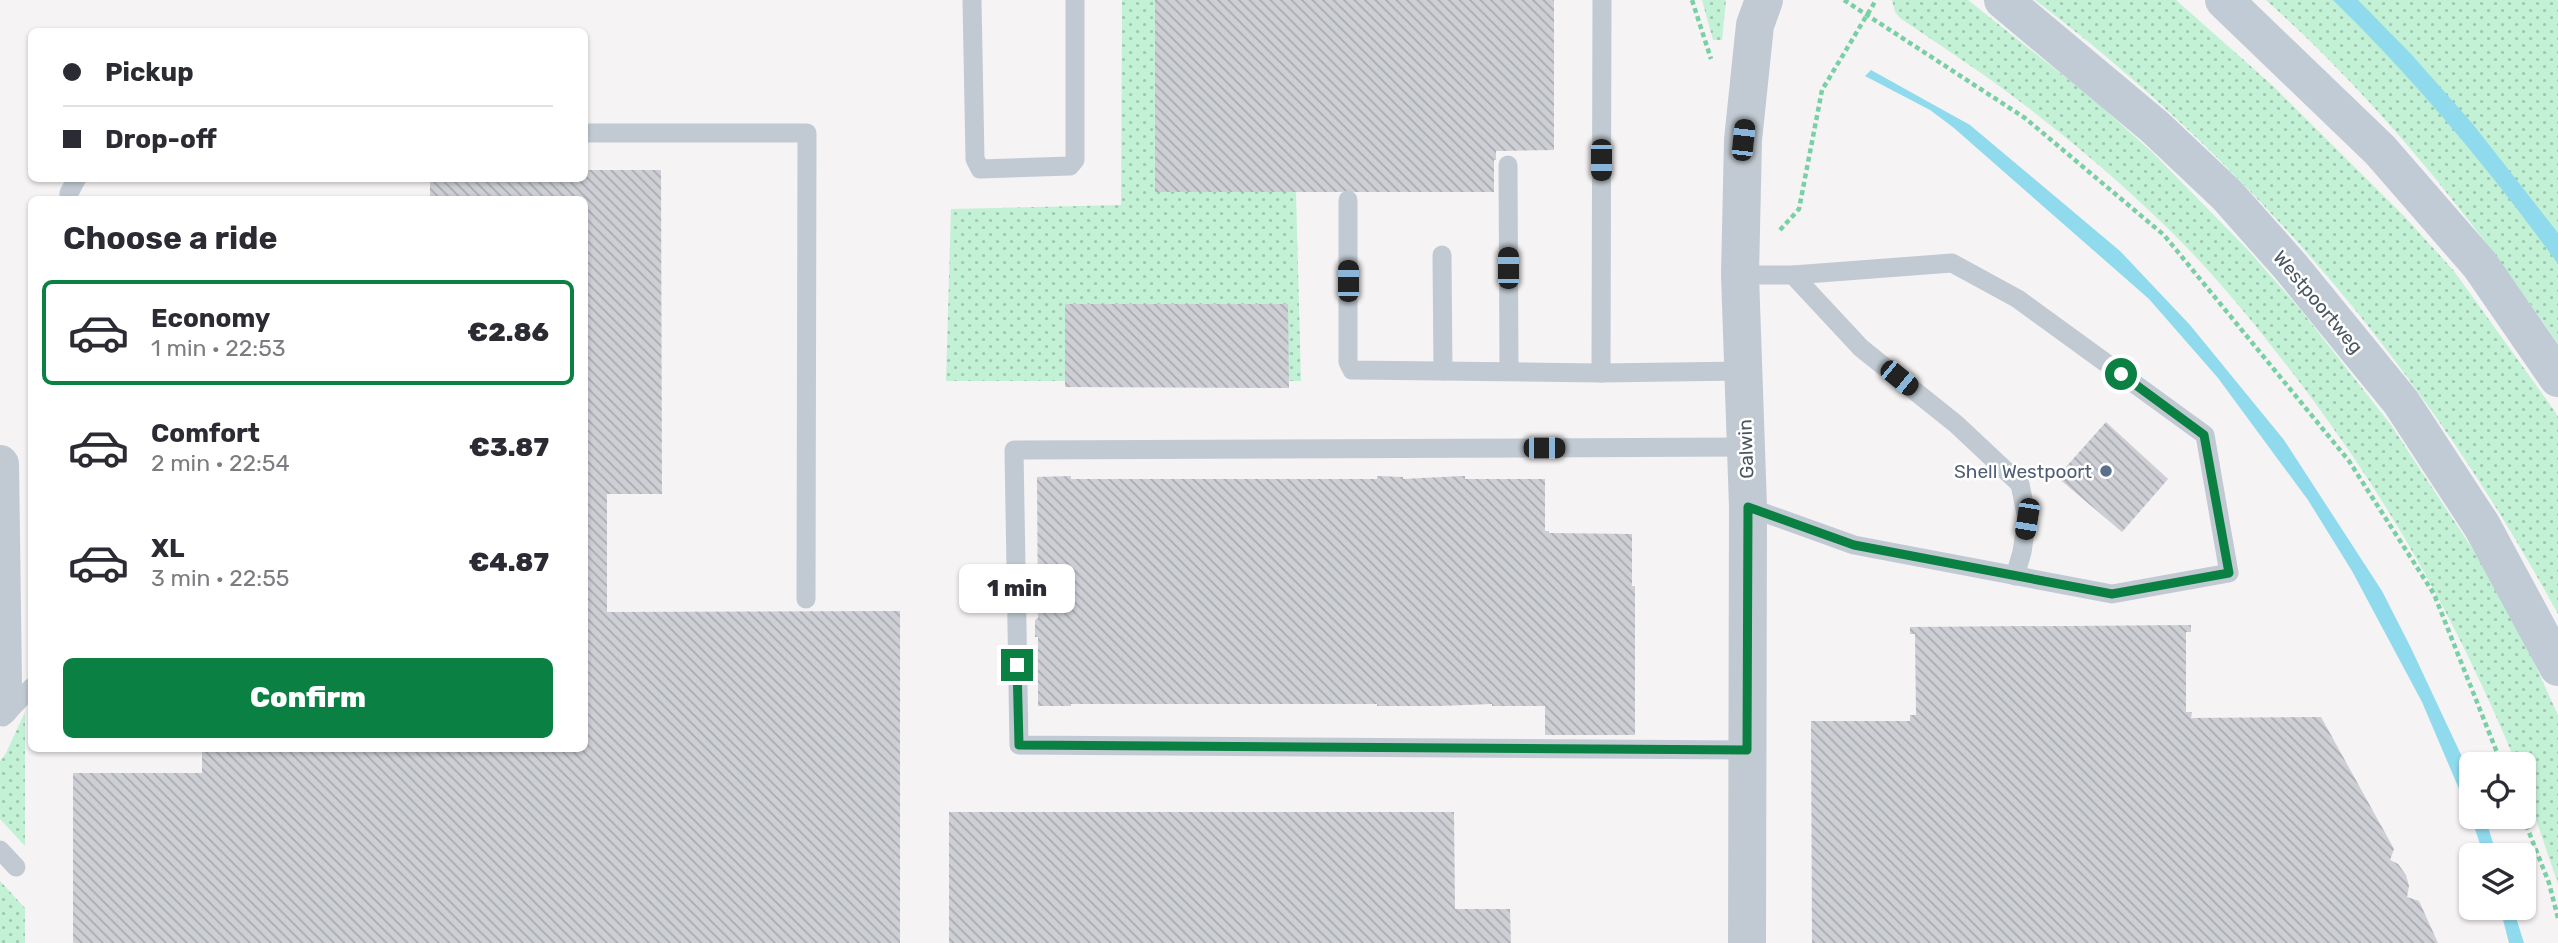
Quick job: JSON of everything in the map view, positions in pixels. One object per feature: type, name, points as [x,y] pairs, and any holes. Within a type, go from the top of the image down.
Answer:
[{"type":"main road","name":"Westpoortweg","points":[[2003,0],[2155,127],[2227,195],[2290,266],[2401,402],[2482,526],[2558,667]]},
{"type":"main road","points":[[2224,0],[2380,149],[2480,265],[2558,378]]},
{"type":"street","name":"Galwin","points":[[1747,943],[1748,507],[1740,275],[1743,140],[1755,25],[1764,0]]},
{"type":"street","points":[[0,464],[4,683],[0,707]]},
{"type":"lane","points":[[972,0],[975,159],[980,169],[1070,166],[1074,160],[1075,0]]},
{"type":"lane","points":[[1601,373],[1602,0]]},
{"type":"lane","points":[[588,133],[807,133],[806,599]]},
{"type":"lane","points":[[1508,165],[1509,371]]},
{"type":"lane","points":[[1348,200],[1348,362],[1352,370],[1601,373],[1743,371]]},
{"type":"lane","points":[[1443,255],[1443,371]]},
{"type":"lane","points":[[1740,275],[1793,275],[1952,263],[2018,299],[2204,435],[2229,573],[2112,594],[1854,545],[1748,507]]},
{"type":"lane","points":[[1793,275],[1861,348],[1956,424],[2020,484],[2027,519],[2015,576]]},
{"type":"lane","points":[[1746,447],[1014,450],[1019,745],[1747,750]]},
{"type":"lane","points":[[0,720],[28,691]]},
{"type":"lane","points":[[0,850],[16,867]]},
{"type":"path","points":[[1844,0],[2025,118],[2164,235],[2348,461],[2434,594],[2497,752]]},
{"type":"path","points":[[1740,275],[1799,209],[1822,90],[1876,0]]},
{"type":"path","points":[[2528,829],[2549,883],[2558,918]]},
{"type":"green space","points":[[1122,0],[1155,0],[1155,191],[1296,192],[1301,381],[946,381],[951,209],[1121,205]]},
{"type":"green space","points":[[1702,0],[1726,0],[1722,40],[1713,40]]},
{"type":"green space","points":[[1892,0],[1968,0],[2094,100],[2153,153],[2248,250],[2299,308],[2391,425],[2481,562],[2526,645],[2558,715],[2558,884],[2536,819],[2536,752],[2511,752],[2469,658],[2416,558],[2356,461],[2288,367],[2208,270],[2139,201],[2022,103],[1895,12]]},
{"type":"green space","points":[[2035,0],[2176,0],[2273,86],[2404,216],[2454,271],[2558,417],[2558,614],[2507,525],[2452,439],[2393,357],[2330,279],[2262,204],[2191,132],[2115,64]]},
{"type":"green space","points":[[2266,0],[2558,0],[2558,344],[2493,252],[2423,163],[2347,78]]},
{"type":"green space","points":[[25,712],[25,846],[0,819],[0,761]]},
{"type":"green space","points":[[0,881],[25,908],[25,943],[0,943]]},
{"type":"water","points":[[2333,0],[2358,0],[2411,54],[2472,123],[2558,233],[2558,264],[2506,194],[2451,127],[2394,62]]},
{"type":"water","points":[[1871,70],[1970,125],[2120,251],[2190,325],[2284,440],[2382,591],[2460,752],[2459,789],[2422,702],[2352,571],[2308,500],[2218,378],[2149,299],[1954,128],[1930,110],[1865,76]]},
{"type":"water","points":[[2475,829],[2489,829],[2493,843],[2480,843]]},
{"type":"water","points":[[2503,920],[2517,920],[2524,943],[2509,943]]},
{"type":"building","points":[[1155,0],[1554,0],[1554,150],[1496,151],[1494,192],[1155,192]]},
{"type":"building","points":[[588,170],[661,170],[662,494],[607,494],[607,612],[900,611],[900,943],[73,943],[73,773],[202,773],[202,752],[588,752],[588,196],[430,196],[430,182],[588,182]]},
{"type":"building","points":[[1065,304],[1288,304],[1289,388],[1065,387]]},
{"type":"building","points":[[2106,422],[2168,479],[2122,532],[2057,477]]},
{"type":"building","points":[[1071,476],[1071,479],[1377,479],[1377,476],[1403,479],[1465,476],[1465,479],[1545,479],[1545,531],[1632,534],[1632,586],[1635,586],[1635,735],[1545,735],[1545,706],[1038,706],[1038,637],[1035,637],[1035,620],[1038,618],[1037,477]]},
{"type":"building","points":[[2191,625],[2191,632],[2186,632],[2186,712],[2192,712],[2191,718],[2321,717],[2394,849],[2390,860],[2398,864],[2406,875],[2409,886],[2407,897],[2419,901],[2438,943],[1812,943],[1811,721],[1910,721],[1910,715],[1916,715],[1915,634],[1910,634],[1910,627]]},
{"type":"building","points":[[949,812],[1454,812],[1455,909],[1510,909],[1511,943],[949,943]]},
{"type":"place","name":"Shell Westpoort","points":[[2106,471]]},
{"type":"route","points":[[1017,665],[1019,745],[1747,750],[1748,507],[1854,545],[2112,594],[2229,573],[2204,435],[2121,374]]}]
